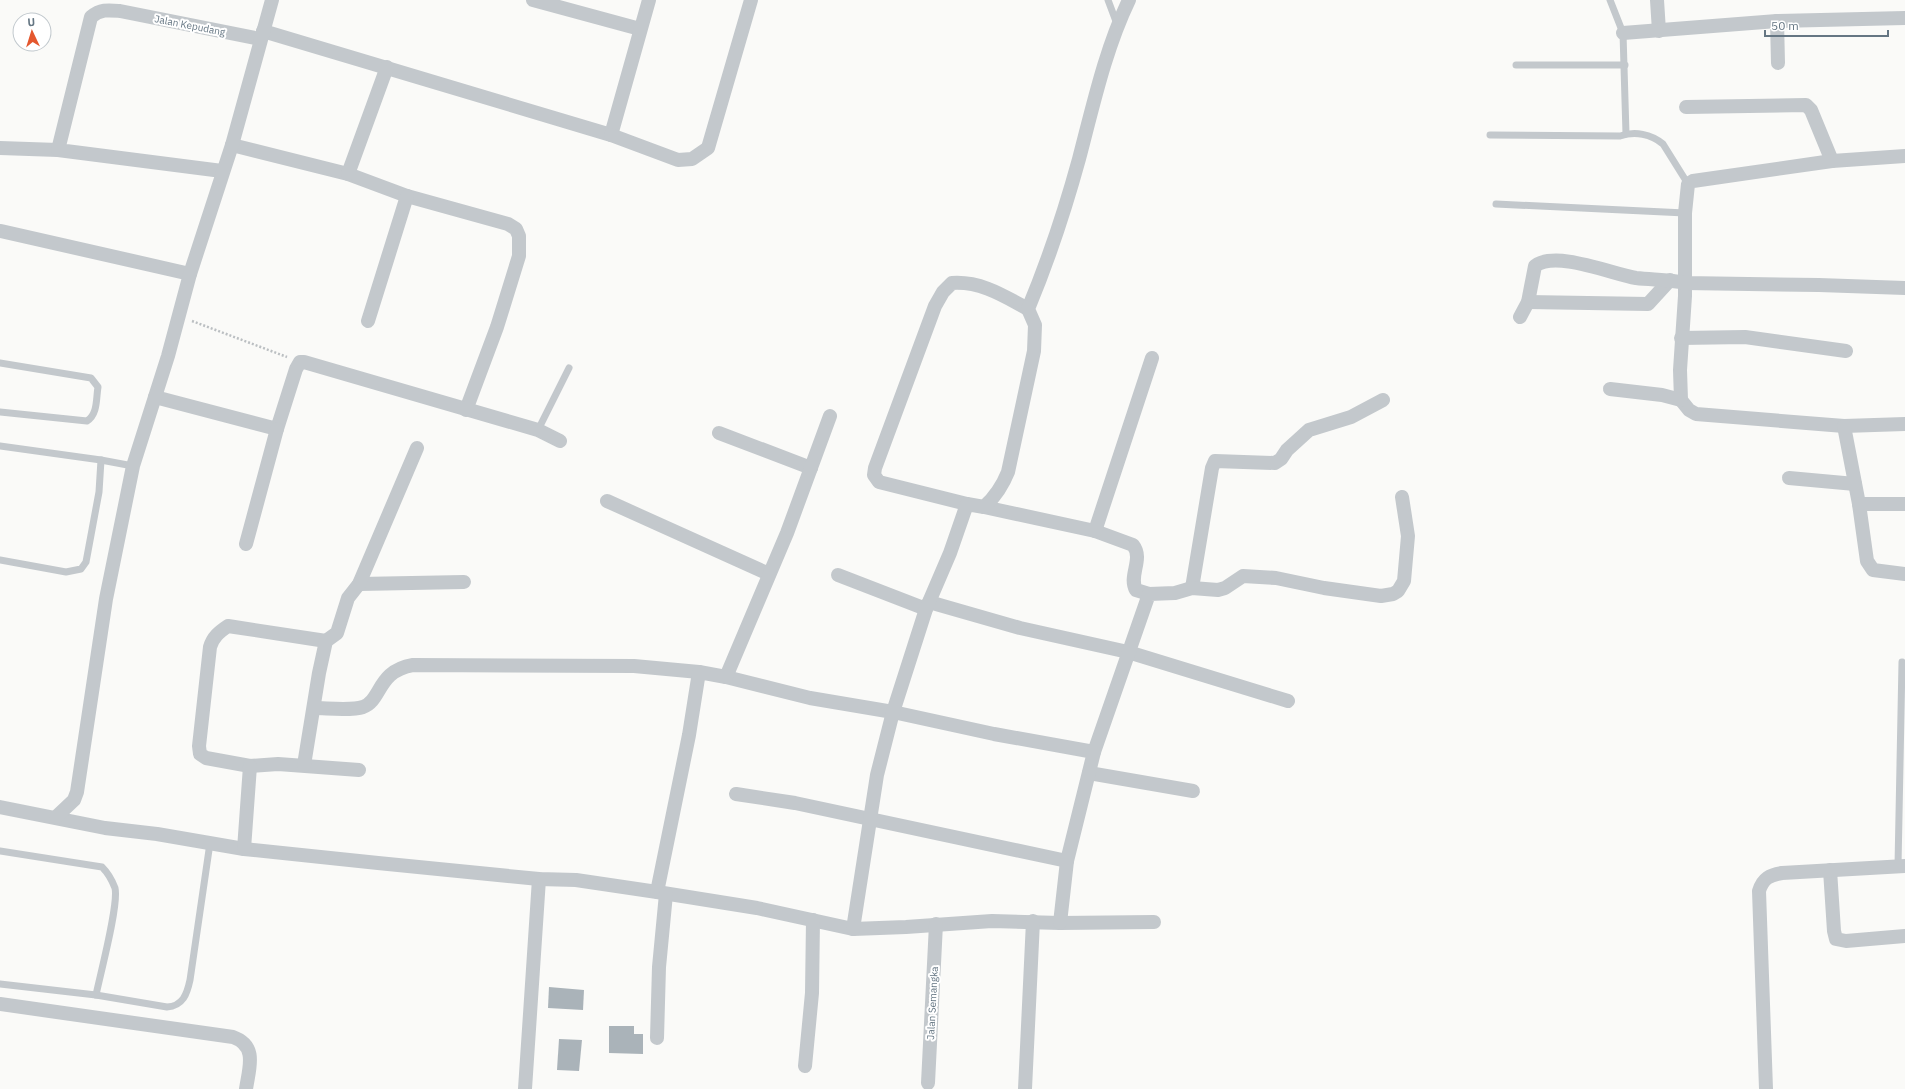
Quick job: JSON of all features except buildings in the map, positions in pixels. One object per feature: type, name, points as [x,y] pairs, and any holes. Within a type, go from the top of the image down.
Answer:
[{"type":"street","points":[[56,816],[74,800],[79,784],[106,599],[133,466],[155,397],[190,274],[222,171],[232,145],[272,0]]},
{"type":"street","points":[[533,0],[640,29]]},
{"type":"street","points":[[611,135],[649,0]]},
{"type":"street","name":"Jalan Kepudang","points":[[58,150],[91,17],[98,12],[107,10],[262,35],[387,67],[611,135],[678,160],[692,159],[708,148],[751,0]]},
{"type":"street","points":[[1028,309],[1046,266],[1078,162],[1117,24],[1129,0]]},
{"type":"street","points":[[1657,0],[1659,31]]},
{"type":"street","points":[[1623,33],[1777,21],[1905,18]]},
{"type":"street","points":[[1777,21],[1778,63]]},
{"type":"street","points":[[348,174],[387,67]]},
{"type":"street","points":[[1686,107],[1806,105],[1811,110],[1832,161]]},
{"type":"street","points":[[232,145],[348,174],[407,196],[508,224],[516,229],[519,236],[519,256],[497,327],[466,410]]},
{"type":"street","points":[[0,148],[58,150],[222,171]]},
{"type":"street","points":[[1680,400],[1681,338],[1685,283],[1685,213],[1688,184],[1693,181],[1832,161],[1905,156]]},
{"type":"street","points":[[368,321],[407,196]]},
{"type":"street","points":[[0,231],[190,274]]},
{"type":"street","points":[[1520,317],[1528,302],[1535,266],[1545,261],[1587,264],[1636,278],[1670,280],[1685,283],[1819,284],[1905,288]]},
{"type":"street","points":[[1528,302],[1648,304],[1670,280]]},
{"type":"street","points":[[984,507],[996,496],[1003,485],[1034,351],[1036,325],[1028,309],[989,288],[967,282],[952,283],[943,292],[935,306],[875,468],[874,475],[879,482],[967,504],[1095,531],[1133,545],[1137,550],[1138,558],[1134,586],[1136,590],[1149,594],[1175,594],[1192,588],[1218,590],[1243,576],[1276,578],[1324,588],[1381,596],[1393,594],[1398,591],[1404,581],[1408,536],[1402,497]]},
{"type":"street","points":[[1681,338],[1745,337],[1846,351]]},
{"type":"street","points":[[1095,531],[1152,358]]},
{"type":"street","points":[[246,544],[277,429],[296,369],[300,362],[309,363],[538,430],[560,441]]},
{"type":"street","points":[[1610,389],[1662,395],[1680,400],[1689,410],[1696,414],[1844,426],[1905,424]]},
{"type":"street","points":[[155,397],[277,429]]},
{"type":"street","points":[[1192,588],[1212,468],[1215,461],[1275,463],[1281,459],[1287,450],[1309,430],[1351,417],[1383,400]]},
{"type":"street","points":[[726,676],[787,533],[830,416]]},
{"type":"street","points":[[1844,426],[1859,504],[1867,561],[1873,570],[1905,574]]},
{"type":"street","points":[[719,433],[811,468]]},
{"type":"street","points":[[304,765],[314,708],[318,673],[326,641],[337,633],[348,598],[359,584],[417,448]]},
{"type":"street","points":[[1789,478],[1855,484]]},
{"type":"street","points":[[607,501],[769,574]]},
{"type":"street","points":[[853,929],[877,775],[893,712],[928,606],[967,504]]},
{"type":"street","points":[[1859,504],[1905,504]]},
{"type":"street","points":[[838,575],[928,606],[1128,652],[1288,701]]},
{"type":"street","points":[[359,584],[464,582]]},
{"type":"street","points":[[1060,923],[1067,860],[1094,752],[1149,594]]},
{"type":"street","points":[[326,641],[228,626],[220,631],[212,640],[199,746],[200,754],[206,758],[250,766],[278,764],[360,770]]},
{"type":"street","points":[[314,708],[364,707],[371,702],[383,682],[393,673],[402,667],[413,665],[634,666],[726,676],[810,698],[893,712],[994,734],[1094,752]]},
{"type":"street","points":[[656,1038],[661,893],[699,672]]},
{"type":"street","points":[[244,849],[250,766]]},
{"type":"street","points":[[1089,773],[1193,791]]},
{"type":"street","points":[[736,794],[795,803],[1067,860]]},
{"type":"street","points":[[0,807],[56,816],[105,828],[158,834],[244,849],[539,879],[576,880],[757,908],[853,929],[992,921],[1033,921],[1060,923],[1154,922]]},
{"type":"street","points":[[1766,1089],[1759,890],[1761,884],[1766,878],[1773,874],[1902,866]]},
{"type":"street","points":[[1830,870],[1834,931],[1836,939],[1846,941],[1905,936]]},
{"type":"street","points":[[526,1089],[539,879]]},
{"type":"street","points":[[805,1066],[812,992],[813,920]]},
{"type":"street","points":[[1026,1089],[1033,921]]},
{"type":"street","name":"Jalan Semangka","points":[[928,1083],[936,924]]},
{"type":"street","points":[[0,1004],[233,1037],[243,1041],[249,1049],[250,1059],[246,1089]]},
{"type":"lane","points":[[1108,0],[1117,24]]},
{"type":"lane","points":[[1610,0],[1623,33],[1626,134]]},
{"type":"lane","points":[[1516,65],[1625,64]]},
{"type":"lane","points":[[1490,136],[1620,136],[1626,134],[1645,134],[1658,139],[1664,144],[1688,184]]},
{"type":"lane","points":[[1496,204],[1685,213]]},
{"type":"lane","points":[[0,362],[91,378],[98,387],[95,411],[92,418],[87,421],[0,412]]},
{"type":"lane","points":[[538,430],[570,368]]},
{"type":"lane","points":[[0,446],[133,466]]},
{"type":"lane","points":[[0,560],[66,572],[81,569],[86,562],[98,500],[101,460]]},
{"type":"lane","points":[[1902,662],[1902,866]]},
{"type":"lane","points":[[0,984],[96,995],[167,1007],[175,1006],[182,1001],[190,980],[210,843]]},
{"type":"lane","points":[[0,851],[102,867],[109,874],[115,890],[112,918],[96,995]]},
{"type":"path","points":[[179,315],[300,362]]}]
